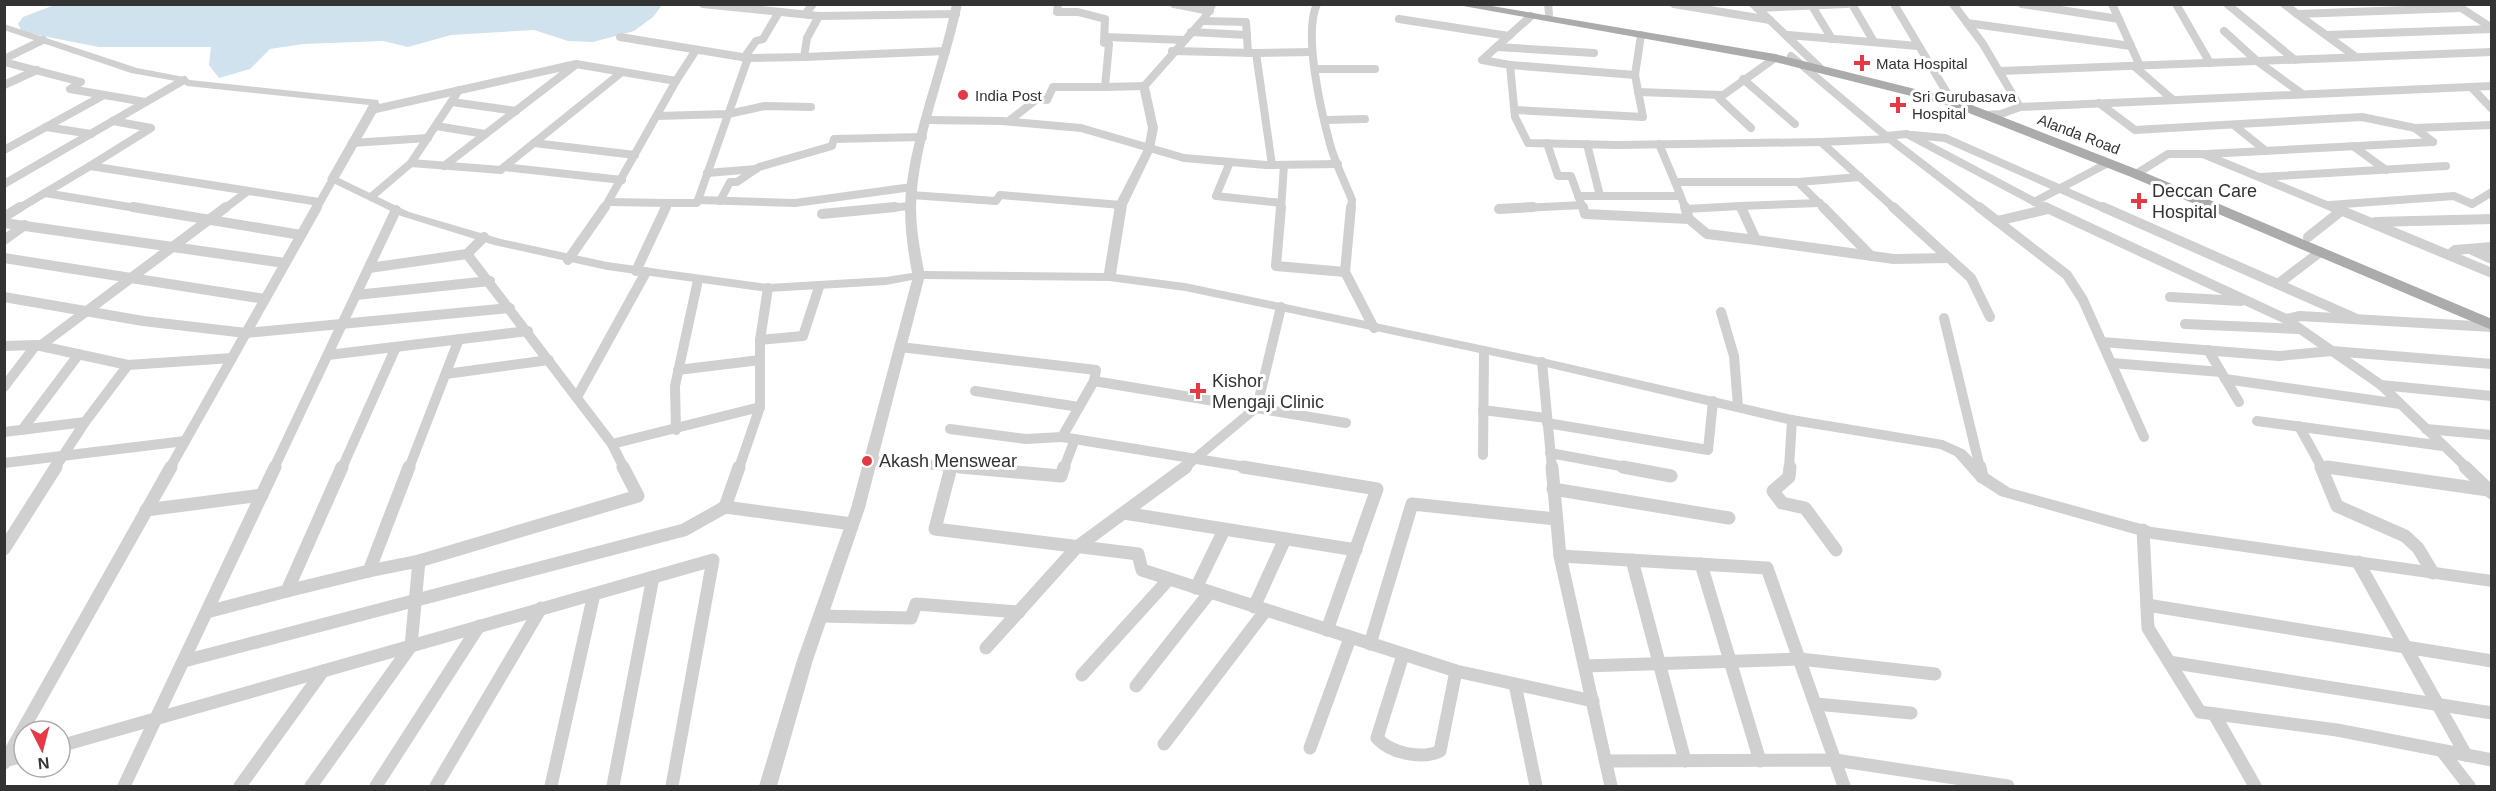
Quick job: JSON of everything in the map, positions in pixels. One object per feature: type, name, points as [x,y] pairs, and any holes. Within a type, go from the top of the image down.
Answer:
[{"type":"main road","name":"Alanda Road","points":[[1457,4],[1795,60]]},
{"type":"main road","name":"Alanda Road","points":[[1489,4],[1548,9],[1947,93],[2139,172],[2492,326]]},
{"type":"main road","name":"Alanda Road","points":[[1817,64],[1986,115],[2308,237],[2492,315]]},
{"type":"street","points":[[703,4],[819,16],[957,9],[926,120],[911,196],[914,259],[919,275],[871,461],[768,786]]},
{"type":"street","points":[[806,14],[813,4]]},
{"type":"street","points":[[1058,4],[1057,12],[1078,12],[1105,19],[1104,43],[1109,44],[1105,87]]},
{"type":"street","points":[[1174,4],[1246,22],[1272,165]]},
{"type":"street","points":[[1317,4],[1312,15],[1312,52],[1315,69],[1330,145],[1352,200],[1345,272],[1374,328]]},
{"type":"street","points":[[1674,4],[1770,20]]},
{"type":"street","points":[[1755,6],[1846,4]]},
{"type":"street","points":[[1852,4],[1874,42]]},
{"type":"street","points":[[1894,4],[1947,93]]},
{"type":"street","points":[[1953,4],[1999,71],[2020,107]]},
{"type":"street","points":[[2022,4],[2118,19]]},
{"type":"street","points":[[2112,4],[2131,46],[2137,66],[2172,99]]},
{"type":"street","points":[[2176,4],[2210,63]]},
{"type":"street","points":[[2227,4],[2295,60]]},
{"type":"street","points":[[2284,4],[2356,57]]},
{"type":"street","points":[[1816,5],[1832,39]]},
{"type":"street","points":[[1755,6],[1817,64]]},
{"type":"street","points":[[2297,14],[2458,6],[2492,29]]},
{"type":"street","points":[[609,202],[697,203],[746,58],[756,41],[763,39],[779,12]]},
{"type":"street","points":[[1009,122],[1037,99],[1047,100],[1053,87],[1144,86],[1155,76],[1172,51],[1209,12]]},
{"type":"street","points":[[804,57],[807,38],[819,16]]},
{"type":"street","points":[[1531,16],[1482,60],[1635,75]]},
{"type":"street","points":[[1399,19],[1509,36]]},
{"type":"street","points":[[1967,23],[2131,46]]},
{"type":"street","points":[[4,27],[135,71],[184,80],[187,83],[374,102],[5,762]]},
{"type":"street","points":[[2327,35],[2492,29]]},
{"type":"street","points":[[2224,31],[2257,61],[2301,93]]},
{"type":"street","points":[[1105,37],[1247,35]]},
{"type":"street","points":[[1515,110],[1643,117],[1635,75],[1641,35]]},
{"type":"street","points":[[1788,35],[1918,46]]},
{"type":"street","points":[[620,37],[746,58],[946,51]]},
{"type":"street","points":[[4,60],[43,40]]},
{"type":"street","points":[[1497,47],[1594,54]]},
{"type":"street","points":[[568,260],[609,202],[676,81],[696,50]]},
{"type":"street","points":[[1172,51],[1312,52]]},
{"type":"street","points":[[1999,71],[2492,52]]},
{"type":"street","points":[[1751,128],[1719,98],[1775,58]]},
{"type":"street","points":[[4,60],[81,82],[70,89],[145,102]]},
{"type":"street","points":[[1795,60],[1888,137],[2067,275],[2083,300],[2144,437]]},
{"type":"street","points":[[371,110],[576,64],[676,81]]},
{"type":"street","points":[[444,166],[576,64]]},
{"type":"street","points":[[1510,64],[1515,110],[1528,143],[1821,142],[1907,134],[1945,138],[2356,320]]},
{"type":"street","points":[[1315,69],[1375,69]]},
{"type":"street","points":[[4,85],[37,70]]},
{"type":"street","points":[[411,163],[501,170],[622,72]]},
{"type":"street","points":[[1743,79],[1795,124]]},
{"type":"street","points":[[4,184],[184,80]]},
{"type":"street","points":[[1109,277],[1121,205],[1149,149],[1153,128],[1144,86]]},
{"type":"street","points":[[1986,115],[2001,114],[2020,107],[2492,86]]},
{"type":"street","points":[[2471,87],[2492,109]]},
{"type":"street","points":[[371,197],[411,163],[459,90]]},
{"type":"street","points":[[1638,92],[1722,95]]},
{"type":"street","points":[[4,150],[104,95]]},
{"type":"street","points":[[452,102],[516,111]]},
{"type":"street","points":[[2099,103],[2135,130],[2362,117],[2415,128],[2492,125]]},
{"type":"street","points":[[657,116],[728,114],[765,106],[810,107]]},
{"type":"street","points":[[1326,120],[1365,119]]},
{"type":"street","points":[[926,120],[1009,122],[1081,128],[1184,158],[1272,165],[1338,164]]},
{"type":"street","points":[[4,216],[151,128],[113,121]]},
{"type":"street","points":[[436,126],[485,134]]},
{"type":"street","points":[[2235,126],[2266,151]]},
{"type":"street","points":[[46,127],[91,134]]},
{"type":"street","points":[[2139,172],[2168,154],[2433,142],[2415,128]]},
{"type":"street","points":[[1907,134],[2048,209],[2286,319],[2381,385],[2490,491]]},
{"type":"street","points":[[707,173],[756,169],[832,146],[834,140],[923,137]]},
{"type":"street","points":[[352,143],[428,138]]},
{"type":"street","points":[[1821,142],[1971,278],[1990,317]]},
{"type":"street","points":[[534,143],[635,155]]},
{"type":"street","points":[[1547,143],[1558,176],[1572,176],[1585,214],[1689,219]]},
{"type":"street","points":[[1587,144],[1600,196]]},
{"type":"street","points":[[1659,144],[1689,219],[1707,234],[1894,259],[1948,258]]},
{"type":"street","points":[[2353,146],[2386,170]]},
{"type":"street","points":[[2203,154],[2492,273]]},
{"type":"street","points":[[1230,162],[1216,196],[1281,202]]},
{"type":"street","points":[[2034,202],[2062,190],[2108,163]]},
{"type":"street","points":[[1284,165],[1276,266],[1345,272]]},
{"type":"street","points":[[90,166],[319,202]]},
{"type":"street","points":[[2258,178],[2446,166]]},
{"type":"street","points":[[504,167],[622,180]]},
{"type":"street","points":[[720,201],[730,182],[737,182],[756,169]]},
{"type":"street","points":[[1675,182],[1798,182],[1860,177]]},
{"type":"street","points":[[333,179],[396,210],[484,237],[568,260],[698,280],[768,288],[819,287],[886,281],[919,275],[1109,277],[1185,287],[1542,362],[1792,420],[1953,447],[1982,477],[2006,492],[2143,530],[2492,581]]},
{"type":"street","points":[[1798,182],[1872,256]]},
{"type":"street","points":[[4,387],[38,346],[248,191]]},
{"type":"street","points":[[2326,205],[2454,196],[2472,204],[2492,192]]},
{"type":"street","points":[[45,193],[301,235]]},
{"type":"street","points":[[698,200],[795,203],[911,196],[996,201],[1000,195],[1121,205]]},
{"type":"street","points":[[1499,209],[1600,196],[1680,195]]},
{"type":"street","points":[[822,214],[911,196]]},
{"type":"street","points":[[577,397],[641,272],[668,203]]},
{"type":"street","points":[[1685,207],[1820,203]]},
{"type":"street","points":[[1740,206],[1756,240]]},
{"type":"street","points":[[1997,221],[2048,209]]},
{"type":"street","points":[[124,786],[396,210]]},
{"type":"street","points":[[2308,237],[2341,211]]},
{"type":"street","points":[[2370,223],[2492,219]]},
{"type":"street","points":[[4,224],[25,225],[285,263]]},
{"type":"street","points":[[4,240],[25,225]]},
{"type":"street","points":[[369,268],[467,254],[484,237]]},
{"type":"street","points":[[2450,255],[2455,250],[2492,247]]},
{"type":"street","points":[[2469,249],[2492,259]]},
{"type":"street","points":[[2278,284],[2320,252]]},
{"type":"street","points":[[207,612],[369,571],[419,561],[638,496],[612,444],[490,281],[467,254]]},
{"type":"street","points":[[4,258],[265,299]]},
{"type":"street","points":[[676,430],[675,386],[698,280]]},
{"type":"street","points":[[356,295],[490,281]]},
{"type":"street","points":[[760,340],[803,336],[819,287]]},
{"type":"street","points":[[184,661],[693,527],[724,507],[760,407],[760,340],[768,288]]},
{"type":"street","points":[[4,297],[246,333],[510,308]]},
{"type":"street","points":[[2170,297],[2246,301]]},
{"type":"street","points":[[986,648],[1077,547],[1195,460],[1257,407],[1281,307]]},
{"type":"street","points":[[1721,312],[1734,356],[1738,406]]},
{"type":"street","points":[[2286,319],[2300,316],[2492,326]]},
{"type":"street","points":[[1944,318],[1982,477]]},
{"type":"street","points":[[2185,324],[2301,329]]},
{"type":"street","points":[[328,355],[528,331]]},
{"type":"street","points":[[369,571],[459,339]]},
{"type":"street","points":[[2102,342],[2279,356],[2332,351],[2492,364]]},
{"type":"street","points":[[4,346],[38,346],[128,366],[232,358]]},
{"type":"street","points":[[287,591],[396,347]]},
{"type":"street","points":[[900,347],[1096,370],[1094,381],[1062,437]]},
{"type":"street","points":[[2208,350],[2239,402]]},
{"type":"street","points":[[1483,455],[1484,351]]},
{"type":"street","points":[[22,430],[79,354]]},
{"type":"street","points":[[446,374],[549,360]]},
{"type":"street","points":[[678,370],[760,360]]},
{"type":"street","points":[[1542,362],[1560,556],[1611,786]]},
{"type":"street","points":[[2112,363],[2223,376],[2400,404]]},
{"type":"street","points":[[4,549],[85,422],[128,366]]},
{"type":"street","points":[[1094,381],[1346,423]]},
{"type":"street","points":[[2381,385],[2492,396]]},
{"type":"street","points":[[975,392],[1079,407]]},
{"type":"street","points":[[1483,410],[1708,450],[1713,401]]},
{"type":"street","points":[[612,444],[676,430],[760,407]]},
{"type":"street","points":[[1792,420],[1789,477],[1773,490],[1782,503],[1805,508],[1836,550]]},
{"type":"street","points":[[2257,421],[2443,446]]},
{"type":"street","points":[[4,432],[85,422]]},
{"type":"street","points":[[2299,426],[2321,466],[2337,506],[2405,536],[2418,548],[2433,573]]},
{"type":"street","points":[[950,429],[1026,439],[1062,437],[1377,489],[1327,630]]},
{"type":"street","points":[[2426,429],[2492,435]]},
{"type":"street","points":[[871,461],[1061,476],[1075,439]]},
{"type":"street","points":[[4,463],[185,441]]},
{"type":"street","points":[[1550,453],[1671,476]]},
{"type":"street","points":[[951,466],[935,529],[1138,554],[1142,570],[1350,638],[1456,671],[1593,701]]},
{"type":"street","points":[[2321,466],[2490,491]]},
{"type":"street","points":[[1553,489],[1729,518]]},
{"type":"street","points":[[146,510],[262,495]]},
{"type":"street","points":[[1370,644],[1412,504],[1556,519]]},
{"type":"street","points":[[724,507],[852,524]]},
{"type":"street","points":[[1124,513],[1356,550]]},
{"type":"street","points":[[1196,588],[1224,530]]},
{"type":"street","points":[[2143,530],[2148,628],[2200,712],[2337,730],[2492,760]]},
{"type":"street","points":[[1164,744],[1260,608],[1285,539]]},
{"type":"street","points":[[1560,556],[1767,568],[1844,786]]},
{"type":"street","points":[[72,743],[713,560],[672,786]]},
{"type":"street","points":[[1632,560],[1685,761]]},
{"type":"street","points":[[311,786],[411,645],[419,561]]},
{"type":"street","points":[[2358,562],[2466,755]]},
{"type":"street","points":[[1701,564],[1728,663],[1760,761]]},
{"type":"street","points":[[613,786],[653,577]]},
{"type":"street","points":[[1082,675],[1169,579]]},
{"type":"street","points":[[1136,686],[1210,592]]},
{"type":"street","points":[[551,786],[594,594]]},
{"type":"street","points":[[820,616],[911,618],[916,604],[1019,612]]},
{"type":"street","points":[[2147,605],[2492,661]]},
{"type":"street","points":[[436,786],[541,608]]},
{"type":"street","points":[[376,786],[479,626]]},
{"type":"street","points":[[1310,748],[1350,638]]},
{"type":"street","points":[[1403,655],[1377,738],[1388,749],[1431,755],[1440,751],[1456,671]]},
{"type":"street","points":[[1585,666],[1800,659],[1935,674]]},
{"type":"street","points":[[2169,662],[2492,713]]},
{"type":"street","points":[[240,786],[323,671]]},
{"type":"street","points":[[1515,684],[1536,786]]},
{"type":"street","points":[[1816,704],[1911,713]]},
{"type":"street","points":[[2214,714],[2255,786]]},
{"type":"street","points":[[2442,751],[2469,786]]},
{"type":"street","points":[[1606,761],[1835,760],[1981,784],[2008,786]]},
{"type":"water","points":[[57,4],[662,5],[653,17],[634,31],[593,42],[568,41],[534,30],[451,35],[408,47],[383,41],[303,44],[270,49],[250,69],[219,78],[209,65],[211,47],[99,47],[22,32],[18,24],[23,17]]},
{"type":"place","name":"Mata Hospital","points":[[1862,63]]},
{"type":"place","name":"India Post","points":[[963,95]]},
{"type":"place","name":"Sri Gurubasava Hospital","points":[[1898,105]]},
{"type":"place","name":"Deccan Care Hospital","points":[[2139,201]]},
{"type":"place","name":"Kishor Mengaji Clinic","points":[[1198,391]]},
{"type":"place","name":"Akash Menswear","points":[[867,461]]}]
